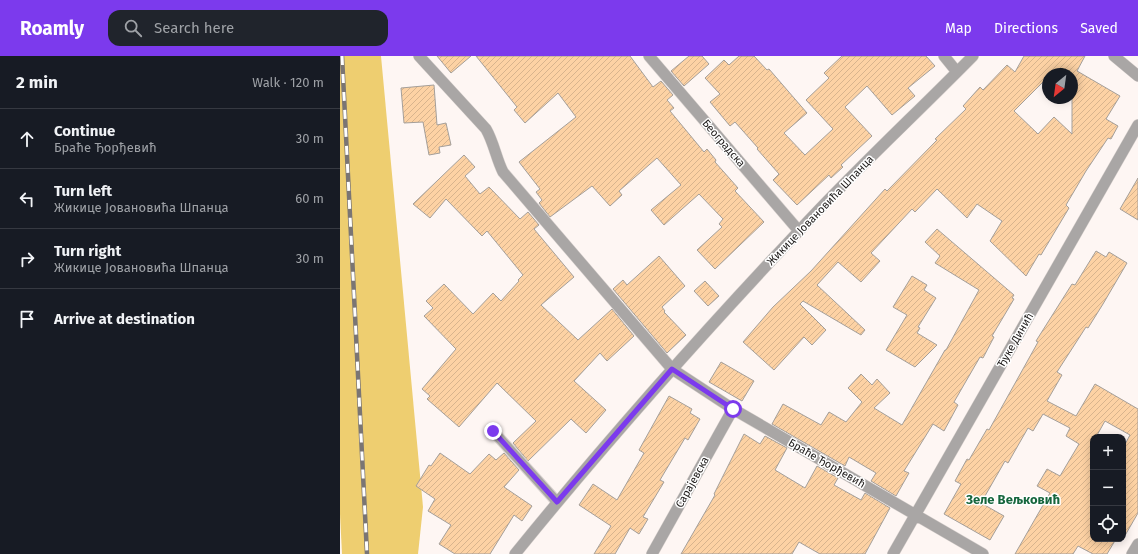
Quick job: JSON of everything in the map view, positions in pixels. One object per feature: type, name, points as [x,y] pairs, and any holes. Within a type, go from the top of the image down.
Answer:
[{"type":"street","points":[[419,56],[486,129],[494,143],[497,159],[503,172],[672,369]]},
{"type":"street","name":"Београдска","points":[[649,56],[799,230]]},
{"type":"street","points":[[944,56],[957,72]]},
{"type":"street","name":"Жикице Јовановића Шпанца","points":[[515,554],[557,502],[672,369],[799,230],[973,56]]},
{"type":"street","points":[[1114,56],[1138,76]]},
{"type":"street","name":"Ђуке Динић","points":[[893,554],[1138,125]]},
{"type":"street","name":"Браће Ђорђевић","points":[[672,369],[733,409],[983,554]]},
{"type":"street","name":"Сарајевска","points":[[652,554],[733,409]]},
{"type":"street","points":[[1132,554],[1138,544]]},
{"type":"lane","points":[[493,431],[557,502]]},
{"type":"shaded area","points":[[340,56],[381,56],[423,507],[418,554],[342,554],[340,514]]},
{"type":"building","points":[[437,56],[471,56],[451,73]]},
{"type":"building","points":[[476,56],[630,56],[653,87],[661,81],[673,95],[667,100],[674,108],[670,111],[704,152],[707,149],[716,160],[715,162],[738,188],[735,191],[764,222],[715,269],[697,250],[722,227],[719,224],[723,219],[699,194],[664,225],[651,210],[681,185],[657,158],[619,191],[622,195],[610,206],[592,186],[550,217],[539,203],[542,200],[536,192],[540,189],[519,162],[576,117],[558,93],[525,123],[514,110],[517,107]]},
{"type":"building","points":[[689,56],[702,56],[709,64],[684,86],[671,71]]},
{"type":"building","points":[[739,56],[754,56],[767,70],[769,69],[807,113],[784,133],[805,155],[833,129],[806,100],[829,78],[824,73],[842,56],[926,56],[935,66],[908,88],[915,96],[892,115],[867,86],[845,107],[872,136],[841,165],[843,167],[831,178],[829,175],[797,205],[773,180],[779,174],[757,149],[758,148],[735,122],[730,126],[710,102],[720,94],[705,78],[724,60],[729,65]]},
{"type":"building","points":[[1024,56],[1085,56],[1078,69],[1042,68],[1042,83],[1014,111],[1038,134],[1054,117],[1072,134],[1072,104],[1078,104],[1078,72],[1120,96],[1106,119],[1118,126],[1111,139],[1108,138],[1086,171],[1066,205],[1069,208],[1041,255],[1039,254],[1026,276],[990,241],[1002,221],[977,204],[967,218],[937,189],[915,212],[912,209],[871,253],[880,261],[861,282],[838,262],[817,285],[865,330],[861,335],[803,301],[800,304],[826,330],[812,345],[804,337],[774,370],[743,342],[773,307],[811,271],[885,189],[887,191],[937,140],[935,139],[966,109],[963,106],[980,87],[983,90],[1007,65],[1015,72]]},
{"type":"building","points":[[434,85],[437,125],[446,123],[451,145],[439,147],[440,153],[429,155],[423,122],[404,123],[401,88]]},
{"type":"building","points":[[464,155],[475,167],[465,176],[480,194],[489,187],[520,219],[528,212],[539,225],[534,229],[574,277],[541,305],[578,340],[612,309],[634,336],[607,361],[600,353],[574,381],[606,410],[586,433],[571,419],[528,461],[513,443],[536,421],[497,383],[459,427],[427,399],[430,396],[422,389],[456,349],[424,316],[433,308],[426,301],[444,284],[473,314],[493,293],[501,301],[523,275],[487,231],[482,236],[446,199],[430,218],[413,204]]},
{"type":"building","points":[[1138,178],[1138,220],[1120,209]]},
{"type":"building","points":[[937,229],[1014,295],[1012,298],[1014,299],[992,336],[994,337],[983,358],[980,357],[954,402],[958,405],[944,431],[933,424],[904,471],[909,473],[896,496],[871,481],[876,473],[849,457],[845,466],[772,424],[783,404],[821,425],[829,412],[846,422],[862,402],[848,388],[861,374],[872,385],[877,379],[890,393],[874,408],[902,425],[979,290],[935,263],[940,256],[925,242]]},
{"type":"building","points":[[1096,251],[1106,257],[1109,252],[1127,263],[1088,328],[1086,327],[1057,372],[1062,375],[1047,401],[1076,416],[1095,384],[1138,409],[1138,513],[1126,534],[1126,442],[1130,435],[1105,421],[1098,434],[1090,434],[1090,542],[1114,542],[1107,554],[1093,554],[1078,546],[1073,554],[1015,554],[1050,493],[1037,486],[1047,469],[1060,476],[1079,444],[1066,436],[1070,428],[1043,414],[1033,431],[1028,428],[1008,463],[1005,461],[981,503],[1004,516],[990,540],[944,514],[961,484],[955,481],[967,459],[969,460],[987,429],[989,430],[1038,342],[1036,341],[1072,284],[1075,285]]},
{"type":"building","points":[[659,256],[685,286],[662,307],[665,311],[664,312],[686,335],[667,353],[613,289],[623,280],[627,285]]},
{"type":"building","points":[[912,276],[927,285],[924,290],[936,298],[918,327],[920,328],[917,333],[937,345],[915,367],[886,350],[907,315],[893,307]]},
{"type":"building","points":[[705,281],[719,296],[708,306],[694,291]]},
{"type":"building","points":[[721,362],[754,381],[742,401],[709,382]]},
{"type":"building","points":[[669,396],[692,409],[690,413],[700,419],[688,440],[685,438],[660,480],[664,482],[643,517],[648,519],[639,534],[630,528],[615,554],[594,554],[611,526],[579,505],[593,484],[617,500],[644,453],[639,450]]},
{"type":"building","points":[[744,434],[760,444],[765,436],[787,448],[775,470],[805,488],[817,466],[838,478],[834,485],[861,500],[865,493],[890,508],[865,554],[820,554],[799,542],[792,554],[681,554],[715,495],[714,494]]},
{"type":"building","points":[[440,453],[470,474],[489,454],[496,460],[504,453],[519,470],[504,487],[532,506],[522,521],[514,515],[490,554],[455,554],[439,544],[451,525],[428,511],[435,499],[416,486],[429,465],[431,466]]},
{"type":"railway","points":[[342,56],[367,554]]},
{"type":"district","name":"Зеле Вељковић","points":[[1013,499]]},
{"type":"route","points":[[493,431],[557,502],[672,369],[733,409]]}]
